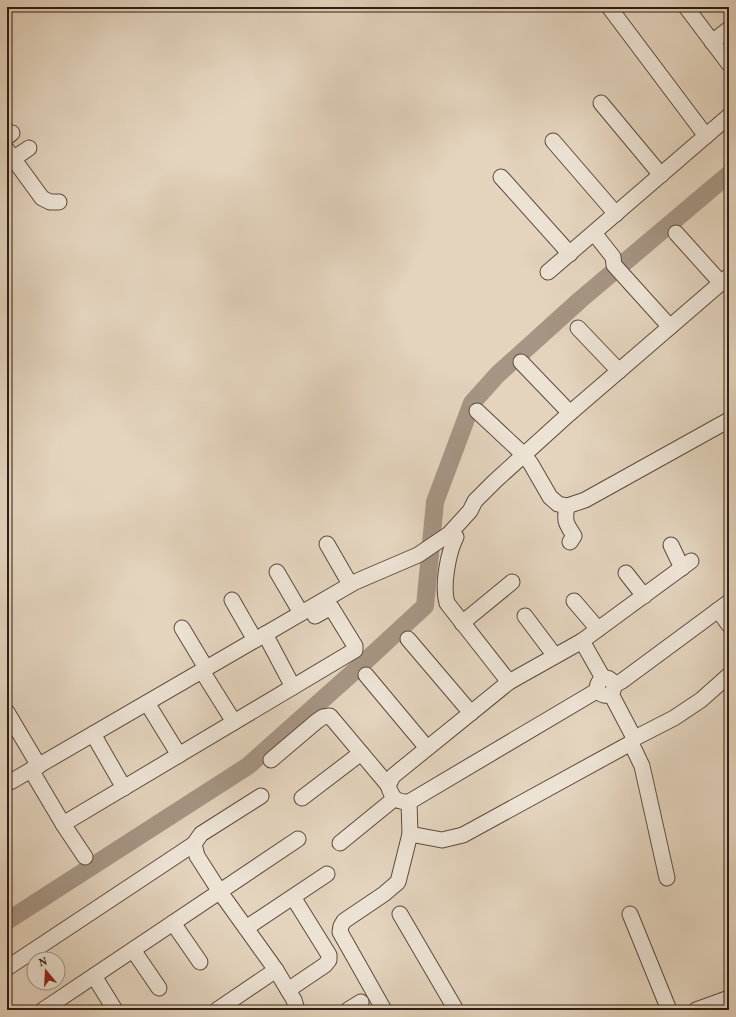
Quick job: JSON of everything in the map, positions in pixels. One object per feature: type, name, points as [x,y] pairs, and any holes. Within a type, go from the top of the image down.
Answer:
[{"type":"street","points":[[609,7],[706,136]]},
{"type":"street","points":[[686,7],[729,64]]},
{"type":"street","points":[[712,42],[729,29]]},
{"type":"street","points":[[600,103],[661,175]]},
{"type":"street","points":[[548,272],[729,116]]},
{"type":"street","points":[[553,141],[616,214]]},
{"type":"street","points":[[29,148],[10,155],[28,181],[46,201],[60,202]]},
{"type":"street","points":[[501,177],[570,254]]},
{"type":"street","points":[[263,639],[301,613],[350,584],[418,555],[453,536],[475,502],[495,481],[570,413],[725,280],[676,233]]},
{"type":"street","points":[[590,237],[606,263],[617,269],[670,327]]},
{"type":"street","points":[[578,328],[619,372]]},
{"type":"street","points":[[521,362],[570,413]]},
{"type":"street","points":[[477,411],[532,464],[550,497],[558,504],[567,506],[585,500],[729,420]]},
{"type":"street","points":[[567,506],[565,522],[574,536],[570,542]]},
{"type":"street","points":[[453,536],[445,595],[447,603],[509,682]]},
{"type":"street","points":[[327,544],[350,584]]},
{"type":"street","points":[[388,785],[393,776],[509,682],[582,641],[686,564],[671,545]]},
{"type":"street","points":[[277,572],[301,613]]},
{"type":"street","points":[[626,573],[644,596]]},
{"type":"street","points":[[462,623],[512,582]]},
{"type":"street","points":[[232,600],[263,639],[294,687]]},
{"type":"street","points":[[574,601],[598,629]]},
{"type":"street","points":[[271,760],[316,721],[323,717],[330,716],[388,785],[394,799],[402,802],[409,802],[607,687],[622,681],[723,606],[729,625]]},
{"type":"street","points":[[7,783],[204,669],[331,607],[355,646],[355,650],[63,824]]},
{"type":"street","points":[[525,616],[555,656]]},
{"type":"street","points":[[182,628],[234,722]]},
{"type":"street","points":[[408,638],[471,713]]},
{"type":"street","points":[[582,641],[607,687],[642,766],[667,878]]},
{"type":"street","points":[[366,675],[427,748]]},
{"type":"street","points":[[410,834],[442,840],[464,835],[674,718],[701,700],[729,675]]},
{"type":"street","points":[[147,703],[179,755]]},
{"type":"street","points":[[7,712],[63,824],[85,857]]},
{"type":"street","points":[[93,734],[124,788]]},
{"type":"street","points":[[302,798],[361,753]]},
{"type":"street","points":[[7,968],[194,844],[201,834],[261,796]]},
{"type":"street","points":[[340,844],[394,799]]},
{"type":"street","points":[[384,1010],[340,932],[344,921],[384,894],[398,882],[410,834],[409,802]]},
{"type":"street","points":[[51,1008],[94,976],[298,839]]},
{"type":"street","points":[[194,844],[197,856],[220,892],[276,970],[294,1000],[297,1010]]},
{"type":"street","points":[[246,928],[327,874]]},
{"type":"street","points":[[288,990],[325,965],[329,960],[328,955],[293,897]]},
{"type":"street","points":[[400,914],[456,1010]]},
{"type":"street","points":[[630,914],[669,1010]]},
{"type":"street","points":[[174,923],[200,962]]},
{"type":"street","points":[[133,950],[159,988]]},
{"type":"street","points":[[217,1010],[276,970]]},
{"type":"street","points":[[94,976],[115,1010]]},
{"type":"street","points":[[696,1010],[729,998]]},
{"type":"street","points":[[348,1010],[361,1002]]},
{"type":"waterway","points":[[7,921],[248,766],[425,606],[435,502],[472,403],[497,375],[580,300],[729,174]]}]
